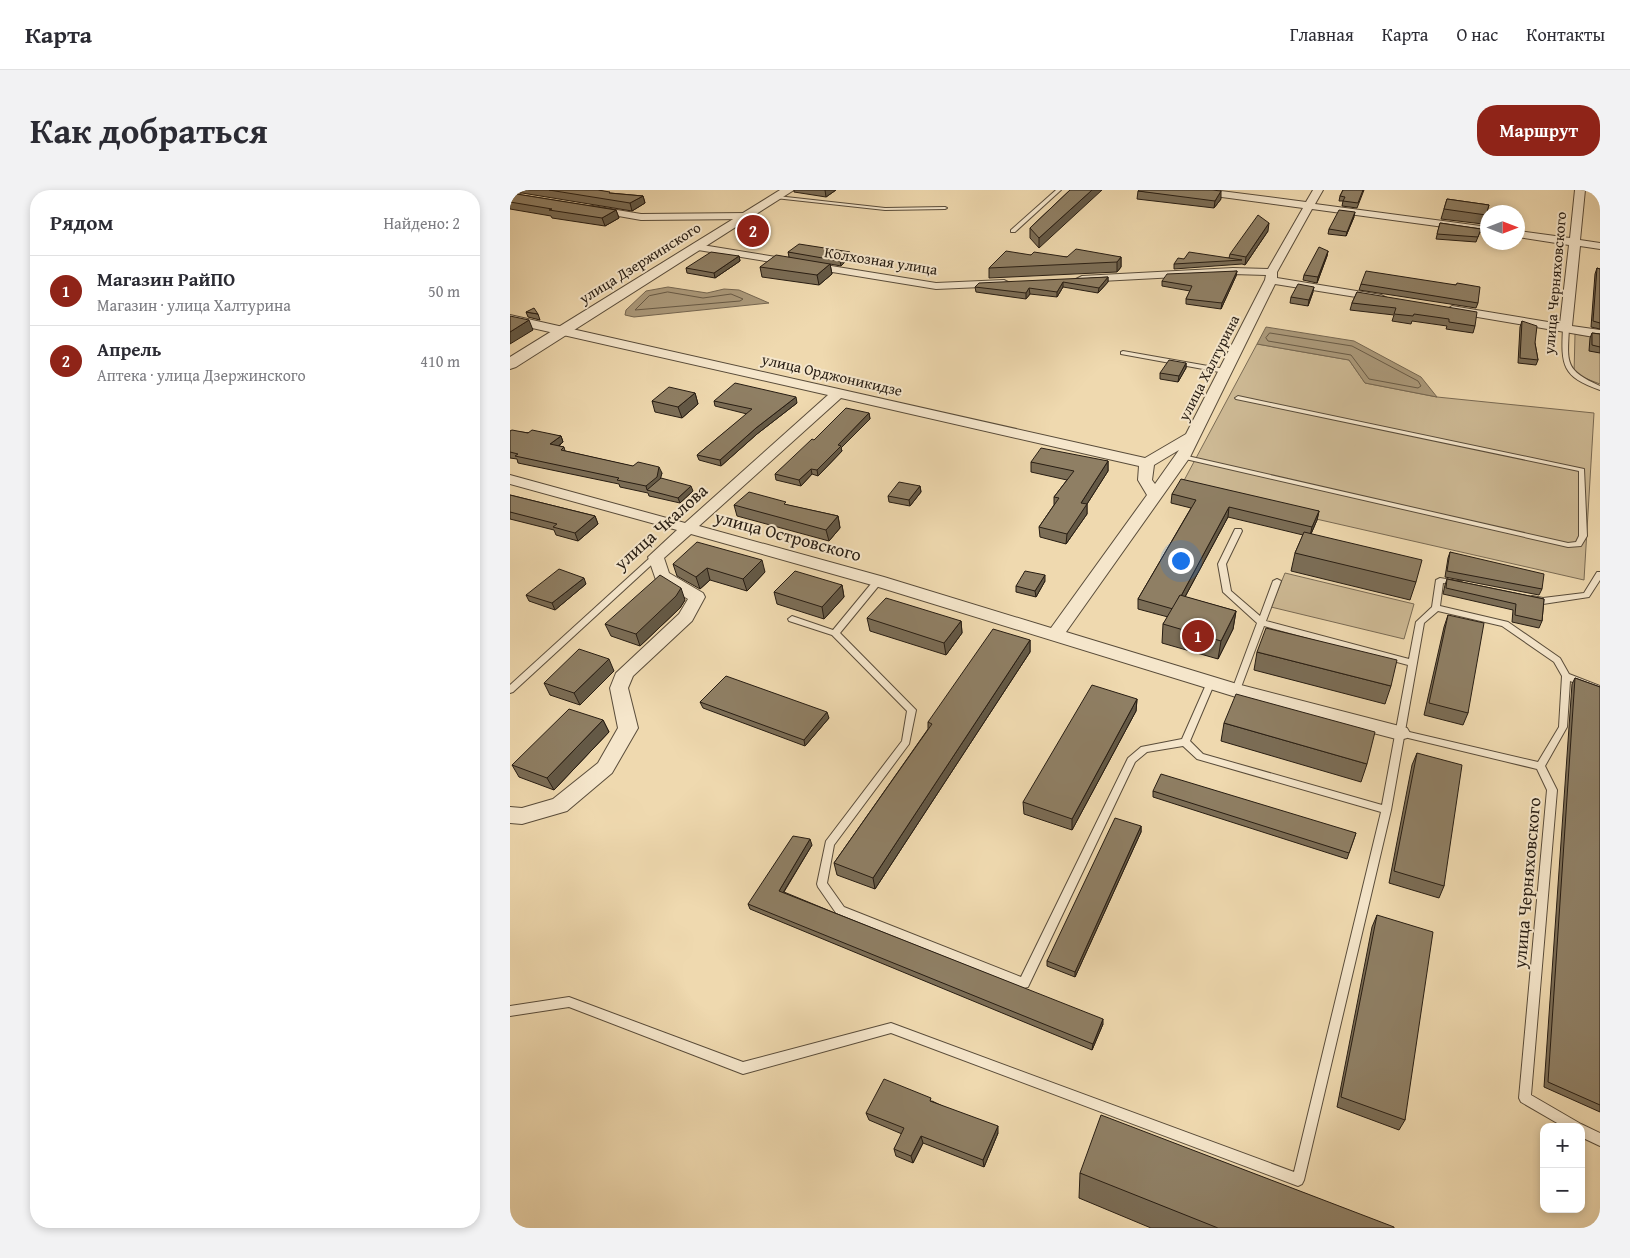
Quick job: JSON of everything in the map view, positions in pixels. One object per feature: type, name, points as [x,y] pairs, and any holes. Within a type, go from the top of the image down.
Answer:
[{"type":"street","points":[[510,195],[521,190]]},
{"type":"street","points":[[1192,190],[1480,229]]},
{"type":"street","name":"улица Халтурина","points":[[1147,463],[1192,437],[1272,276],[1318,190]]},
{"type":"street","name":"улица Черняховского","points":[[1566,328],[1580,190]]},
{"type":"street","name":"улица Дзержинского","points":[[510,364],[783,193]]},
{"type":"street","points":[[510,195],[530,198]]},
{"type":"street","points":[[585,208],[640,217],[748,216]]},
{"type":"street","points":[[1525,235],[1600,246]]},
{"type":"street","name":"Колхозная улица","points":[[696,247],[936,286],[1015,282]]},
{"type":"street","points":[[1074,279],[1233,271],[1272,276],[1389,299]]},
{"type":"street","points":[[1438,307],[1600,334]]},
{"type":"street","name":"улица Орджоникидзе","points":[[510,319],[1147,463]]},
{"type":"street","name":"улица Чкалова","points":[[656,557],[838,392]]},
{"type":"street","points":[[1055,635],[1182,457],[1192,437]]},
{"type":"street","points":[[1147,463],[1145,480],[1154,495]]},
{"type":"street","name":"улица Островского","points":[[510,479],[878,581],[1236,690],[1400,733]]},
{"type":"street","points":[[510,815],[522,816],[560,805],[605,768],[628,728],[619,688],[625,673],[686,617],[697,597],[662,576],[656,557]]},
{"type":"lane","points":[[1014,230],[1059,190]]},
{"type":"lane","points":[[783,193],[885,209],[945,208]]},
{"type":"lane","name":"улица Черняховского","points":[[1566,328],[1564,363],[1580,380],[1600,388]]},
{"type":"lane","points":[[1123,353],[1225,371]]},
{"type":"lane","points":[[1182,457],[1568,545],[1578,544],[1583,536],[1582,470],[1238,398]]},
{"type":"lane","points":[[1238,530],[1222,564],[1227,592],[1261,622],[1412,663]]},
{"type":"lane","name":"улица Чкалова","points":[[510,690],[656,557]]},
{"type":"lane","points":[[1524,597],[1543,601],[1586,595],[1600,574]]},
{"type":"lane","points":[[510,1011],[569,1002],[743,1068],[891,1028],[1298,1180],[1386,810],[1420,622],[1436,608],[1440,580],[1468,586]]},
{"type":"lane","points":[[834,633],[878,581]]},
{"type":"lane","points":[[1236,690],[1277,581]]},
{"type":"lane","points":[[1400,733],[1540,766],[1563,727],[1566,676],[1557,660],[1505,624],[1436,608]]},
{"type":"lane","points":[[792,619],[834,633],[912,710],[906,742],[829,844],[822,884],[840,910],[1024,983],[1131,760],[1144,749],[1185,742]]},
{"type":"lane","points":[[1566,676],[1600,688]]},
{"type":"lane","points":[[1185,742],[1211,682]]},
{"type":"lane","points":[[1185,742],[1200,757],[1386,810]]},
{"type":"lane","name":"улица Черняховского","points":[[1540,766],[1552,790],[1525,1098],[1569,1123]]},
{"type":"lane","points":[[1585,1132],[1600,1140]]},
{"type":"shaded area","points":[[1575,334],[1600,338],[1600,384],[1574,374]]},
{"type":"shaded area","points":[[1257,344],[1349,360],[1365,383],[1437,397],[1594,413],[1584,580],[1180,488]]},
{"type":"shaded area","points":[[1285,573],[1414,604],[1404,639],[1271,607]]},
{"type":"water","points":[[668,287],[707,293],[724,289],[739,290],[769,303],[634,317],[625,315],[626,310],[646,291]]},
{"type":"water","points":[[1266,327],[1354,341],[1421,377],[1437,397],[1365,383],[1349,360],[1257,344]]},
{"type":"building","points":[[549,190],[598,190],[609,193],[643,196],[630,203]]},
{"type":"building","points":[[1070,190],[1092,190],[1039,238],[1030,228]]},
{"type":"building","points":[[1139,190],[1212,190],[1221,191],[1215,201]]},
{"type":"building","points":[[1343,190],[1363,190],[1358,203],[1343,201],[1345,197],[1340,196]]},
{"type":"building","points":[[510,193],[616,210],[602,218],[549,210],[552,209],[510,202]]},
{"type":"building","points":[[1447,199],[1489,205],[1480,205],[1480,214],[1444,209]]},
{"type":"building","points":[[1339,210],[1355,212],[1347,232],[1329,229]]},
{"type":"building","points":[[1258,215],[1269,223],[1246,257],[1230,254]]},
{"type":"building","points":[[1440,223],[1480,229],[1478,237],[1437,234]]},
{"type":"building","points":[[799,244],[850,252],[840,261],[788,252]]},
{"type":"building","points":[[1319,247],[1328,251],[1318,277],[1304,275]]},
{"type":"building","points":[[1076,249],[1121,257],[1117,262],[989,268],[1006,251],[1031,255],[1034,252],[1067,257]]},
{"type":"building","points":[[711,252],[739,256],[714,273],[686,268]]},
{"type":"building","points":[[1189,252],[1242,260],[1174,264],[1178,258],[1184,259]]},
{"type":"building","points":[[776,255],[830,264],[817,275],[760,267]]},
{"type":"building","points":[[1597,268],[1600,269],[1600,323],[1593,321]]},
{"type":"building","points":[[1237,271],[1222,303],[1186,299],[1192,286],[1162,281],[1167,274]]},
{"type":"building","points":[[1366,271],[1480,287],[1478,303],[1361,284]]},
{"type":"building","points":[[1108,277],[1099,288],[1063,282],[1057,292],[1029,288],[1026,293],[975,287],[979,283]]},
{"type":"building","points":[[1298,284],[1314,287],[1309,300],[1291,297]]},
{"type":"building","points":[[1357,292],[1477,312],[1475,326],[1449,322],[1449,319],[1414,314],[1413,316],[1394,314],[1396,308],[1352,303]]},
{"type":"building","points":[[534,308],[538,314],[526,312]]},
{"type":"building","points":[[510,316],[529,320],[510,332]]},
{"type":"building","points":[[1522,321],[1537,326],[1535,343],[1538,360],[1520,358]]},
{"type":"building","points":[[1592,333],[1600,334],[1600,347],[1592,345]]},
{"type":"building","points":[[1169,360],[1186,363],[1179,376],[1160,373]]},
{"type":"building","points":[[735,383],[796,397],[756,428],[720,460],[697,455],[752,409],[714,401]]},
{"type":"building","points":[[669,387],[695,393],[678,407],[652,401]]},
{"type":"building","points":[[846,408],[869,413],[838,445],[841,446],[817,470],[811,469],[799,480],[775,474],[812,439],[814,440]]},
{"type":"building","points":[[532,430],[561,436],[550,444],[564,447],[561,450],[633,466],[638,462],[659,467],[657,477],[646,486],[617,480],[619,478],[515,456],[518,454],[510,452],[510,431],[528,433]]},
{"type":"building","points":[[1041,448],[1108,461],[1081,503],[1087,504],[1067,534],[1039,527],[1059,498],[1054,497],[1074,471],[1031,462]]},
{"type":"building","points":[[661,478],[691,486],[678,498],[647,490]]},
{"type":"building","points":[[1181,479],[1319,511],[1312,527],[1229,507],[1173,609],[1138,599],[1196,500],[1172,494]]},
{"type":"building","points":[[899,482],[920,486],[909,500],[888,496]]},
{"type":"building","points":[[749,492],[786,502],[784,504],[838,516],[826,530],[734,505]]},
{"type":"building","points":[[510,495],[595,516],[575,533],[553,527],[557,524],[510,512]]},
{"type":"building","points":[[1304,532],[1422,560],[1416,582],[1295,553]]},
{"type":"building","points":[[697,542],[762,560],[743,579],[707,568],[696,577],[673,564]]},
{"type":"building","points":[[1450,552],[1544,574],[1542,589],[1447,571]]},
{"type":"building","points":[[559,569],[584,578],[552,603],[526,595]]},
{"type":"building","points":[[795,571],[842,585],[822,607],[774,592]]},
{"type":"building","points":[[1025,571],[1045,575],[1035,591],[1016,586]]},
{"type":"building","points":[[660,575],[681,588],[676,596],[636,634],[605,624]]},
{"type":"building","points":[[1447,579],[1544,599],[1542,621],[1515,615],[1516,604],[1446,588]]},
{"type":"building","points":[[1180,595],[1236,611],[1221,641],[1163,624]]},
{"type":"building","points":[[886,598],[961,621],[944,643],[867,618]]},
{"type":"building","points":[[1448,615],[1484,623],[1468,713],[1429,703]]},
{"type":"building","points":[[1266,628],[1397,660],[1391,686],[1257,652]]},
{"type":"building","points":[[993,629],[1030,640],[873,878],[834,863],[932,724],[928,722]]},
{"type":"building","points":[[579,649],[609,659],[574,693],[544,683]]},
{"type":"building","points":[[726,676],[827,712],[804,740],[700,702]]},
{"type":"building","points":[[1575,678],[1600,687],[1600,1105],[1548,1082]]},
{"type":"building","points":[[1092,685],[1137,699],[1072,819],[1023,802]]},
{"type":"building","points":[[1236,694],[1375,732],[1367,764],[1224,723]]},
{"type":"building","points":[[569,709],[603,720],[547,778],[512,765]]},
{"type":"building","points":[[1417,753],[1462,765],[1444,886],[1394,871]]},
{"type":"building","points":[[1161,774],[1356,833],[1349,853],[1153,791]]},
{"type":"building","points":[[1115,818],[1141,826],[1075,972],[1047,961]]},
{"type":"building","points":[[793,836],[810,839],[779,891],[1103,1019],[1093,1044],[748,904]]},
{"type":"building","points":[[1377,915],[1433,932],[1405,1120],[1341,1097]]},
{"type":"building","points":[[884,1079],[931,1098],[930,1101],[998,1126],[983,1160],[921,1136],[911,1156],[894,1149],[904,1128],[866,1113]]},
{"type":"building","points":[[1101,1115],[1394,1228],[1218,1228],[1080,1173]]},
{"type":"place","name":"Апрель","points":[[753,231]]},
{"type":"place","name":"Магазин РайПО","points":[[1198,636]]}]
